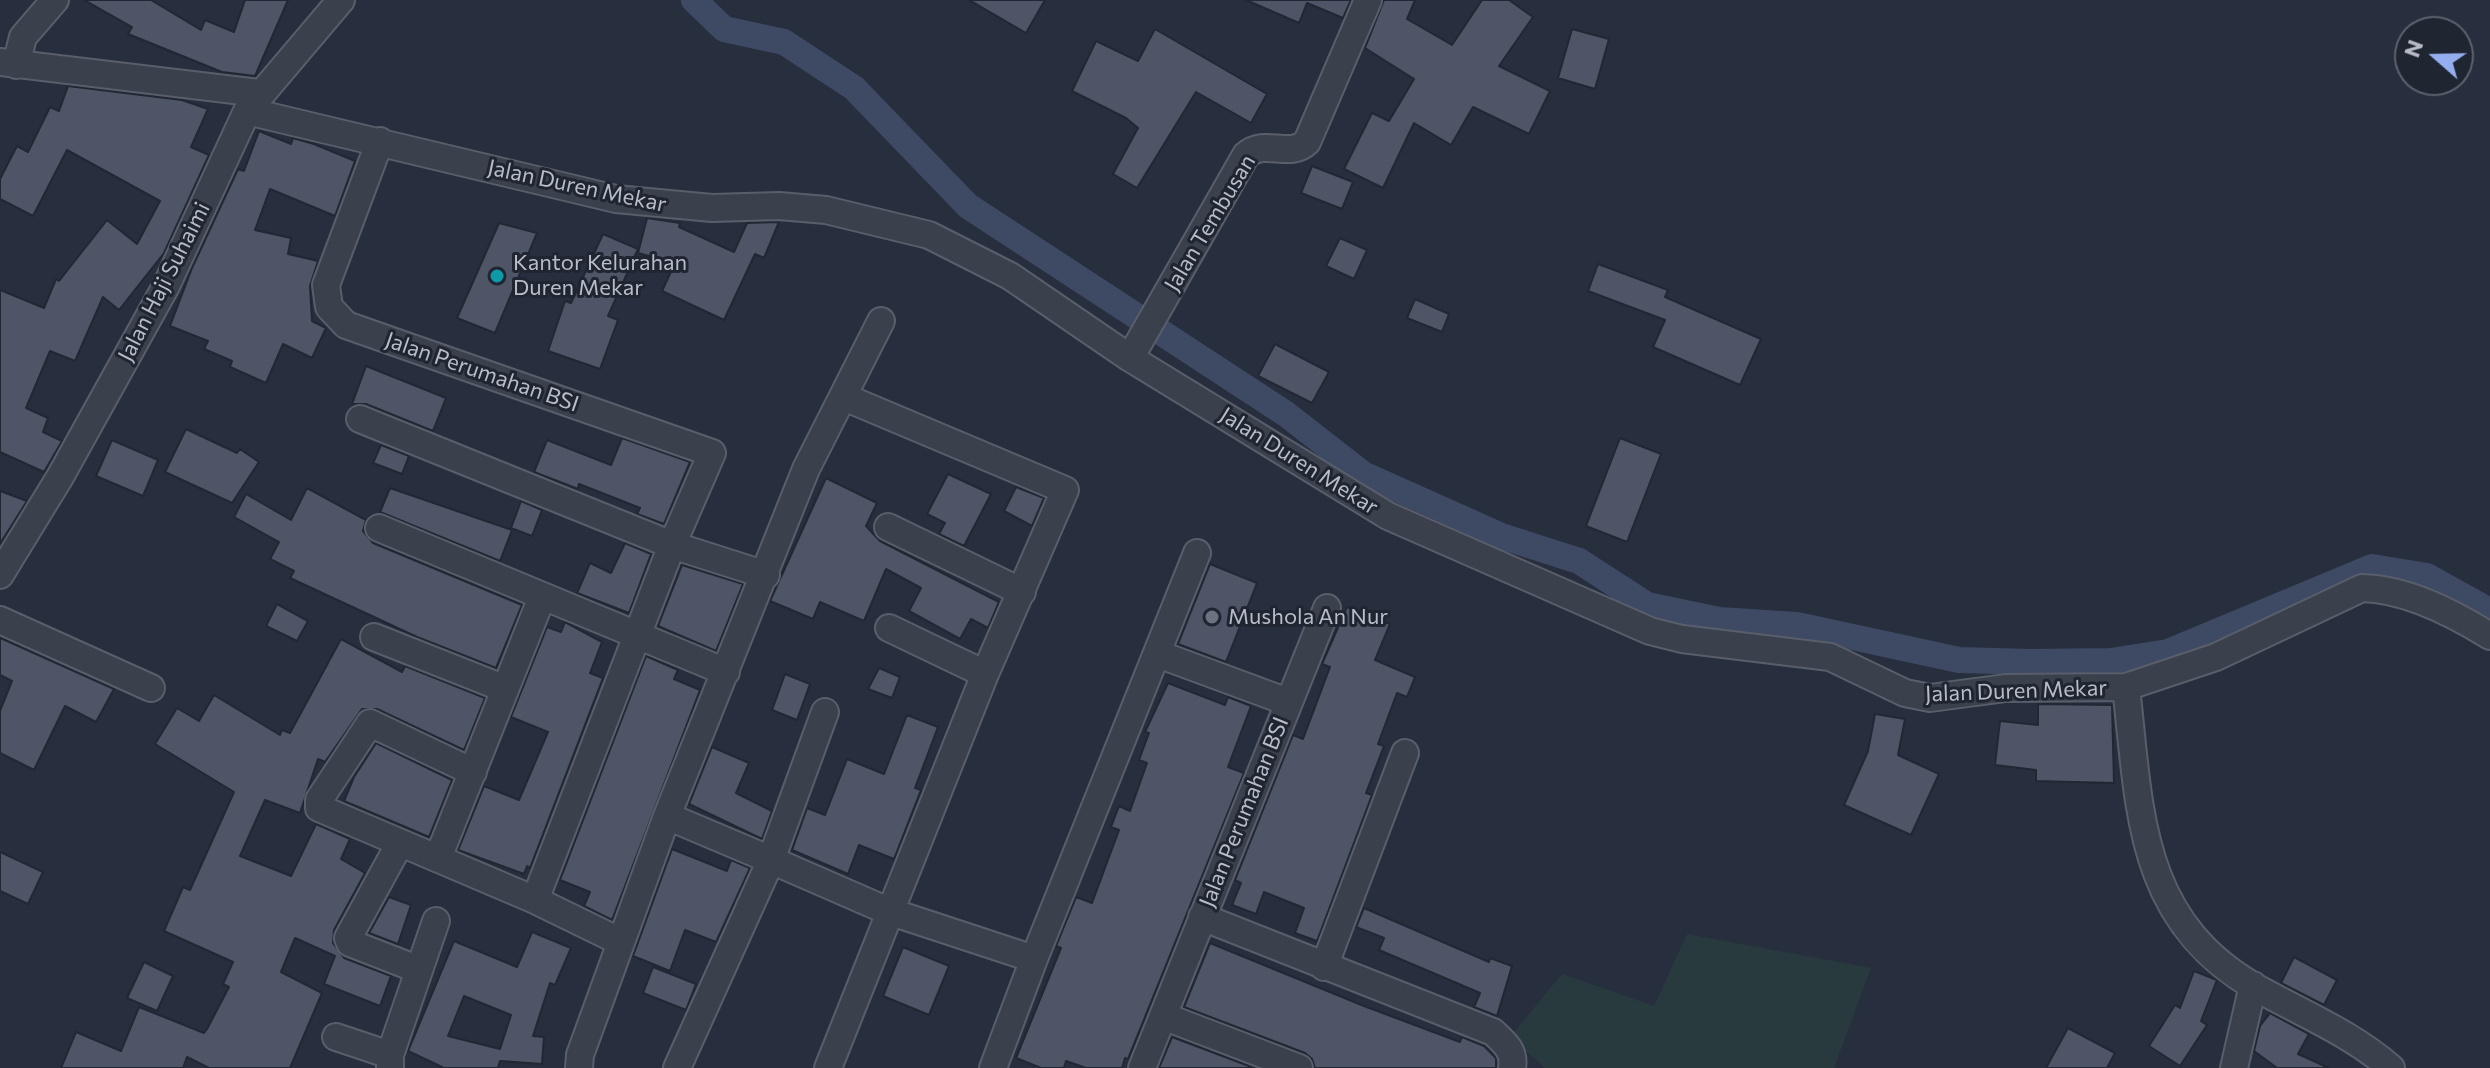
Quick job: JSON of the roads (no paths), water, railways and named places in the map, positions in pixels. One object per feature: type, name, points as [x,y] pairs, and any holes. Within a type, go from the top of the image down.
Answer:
[{"type":"street","points":[[8,63],[23,37],[55,0]]},
{"type":"street","name":"Jalan Haji Suhaimi","points":[[0,575],[60,477],[166,286],[253,102],[341,0]]},
{"type":"street","name":"Jalan Tembusan","points":[[1130,358],[1246,155],[1264,146],[1294,150],[1307,142],[1368,0]]},
{"type":"street","name":"Jalan Duren Mekar","points":[[8,63],[253,102],[380,141],[616,199],[687,207],[826,210],[890,223],[929,235],[1010,276],[1130,358],[1388,516],[1650,631],[1682,639],[1830,657],[1905,693],[1930,698],[2006,688],[2126,687],[2216,657],[2362,588],[2379,588],[2437,606],[2490,636]]},
{"type":"street","name":"Jalan Perumahan BSI","points":[[380,141],[326,285],[329,307],[346,325],[712,453],[636,635],[535,900]]},
{"type":"street","points":[[579,1068],[667,816],[806,469],[881,321]]},
{"type":"street","points":[[828,1068],[985,674],[1065,490],[844,397]]},
{"type":"street","points":[[360,419],[672,545],[766,575]]},
{"type":"street","points":[[888,527],[1022,592]]},
{"type":"street","points":[[379,528],[726,672]]},
{"type":"street","points":[[998,1067],[1034,959],[1197,553]]},
{"type":"street","points":[[438,858],[503,688],[542,597]]},
{"type":"street","points":[[1288,702],[1327,608]]},
{"type":"street","points":[[0,620],[151,688]]},
{"type":"street","points":[[889,628],[985,674]]},
{"type":"street","points":[[374,637],[503,688]]},
{"type":"street","name":"Jalan Perumahan BSI","points":[[1142,1068],[1288,702],[1158,654]]},
{"type":"street","points":[[2126,687],[2144,827],[2157,876],[2178,921],[2199,947],[2253,985],[2366,1046],[2391,1068]]},
{"type":"street","points":[[677,1068],[771,860],[825,712]]},
{"type":"street","points":[[473,772],[370,723],[319,800],[319,808],[535,900],[621,942]]},
{"type":"street","points":[[1324,967],[1405,753]]},
{"type":"street","points":[[667,816],[888,911],[1034,959]]},
{"type":"street","points":[[400,843],[348,938],[350,943],[417,969]]},
{"type":"street","name":"Jalan Perumahan BSI","points":[[1202,917],[1493,1032],[1508,1045],[1514,1060],[1512,1068]]},
{"type":"street","points":[[336,1037],[390,1062],[417,969],[436,921]]},
{"type":"street","points":[[2234,1068],[2253,985]]},
{"type":"street","points":[[1163,1016],[1299,1068]]},
{"type":"waterway","points":[[694,0],[724,29],[784,42],[854,88],[968,206],[1286,414],[1363,474],[1504,537],[1579,561],[1647,605],[1719,620],[1797,625],[1959,660],[2031,662],[2111,661],[2168,652],[2372,567],[2427,576],[2490,611]]},
{"type":"place","name":"Kantor Kelurahan Duren Mekar","points":[[497,276]]},
{"type":"place","name":"Mushola An Nur","points":[[1212,617]]}]
